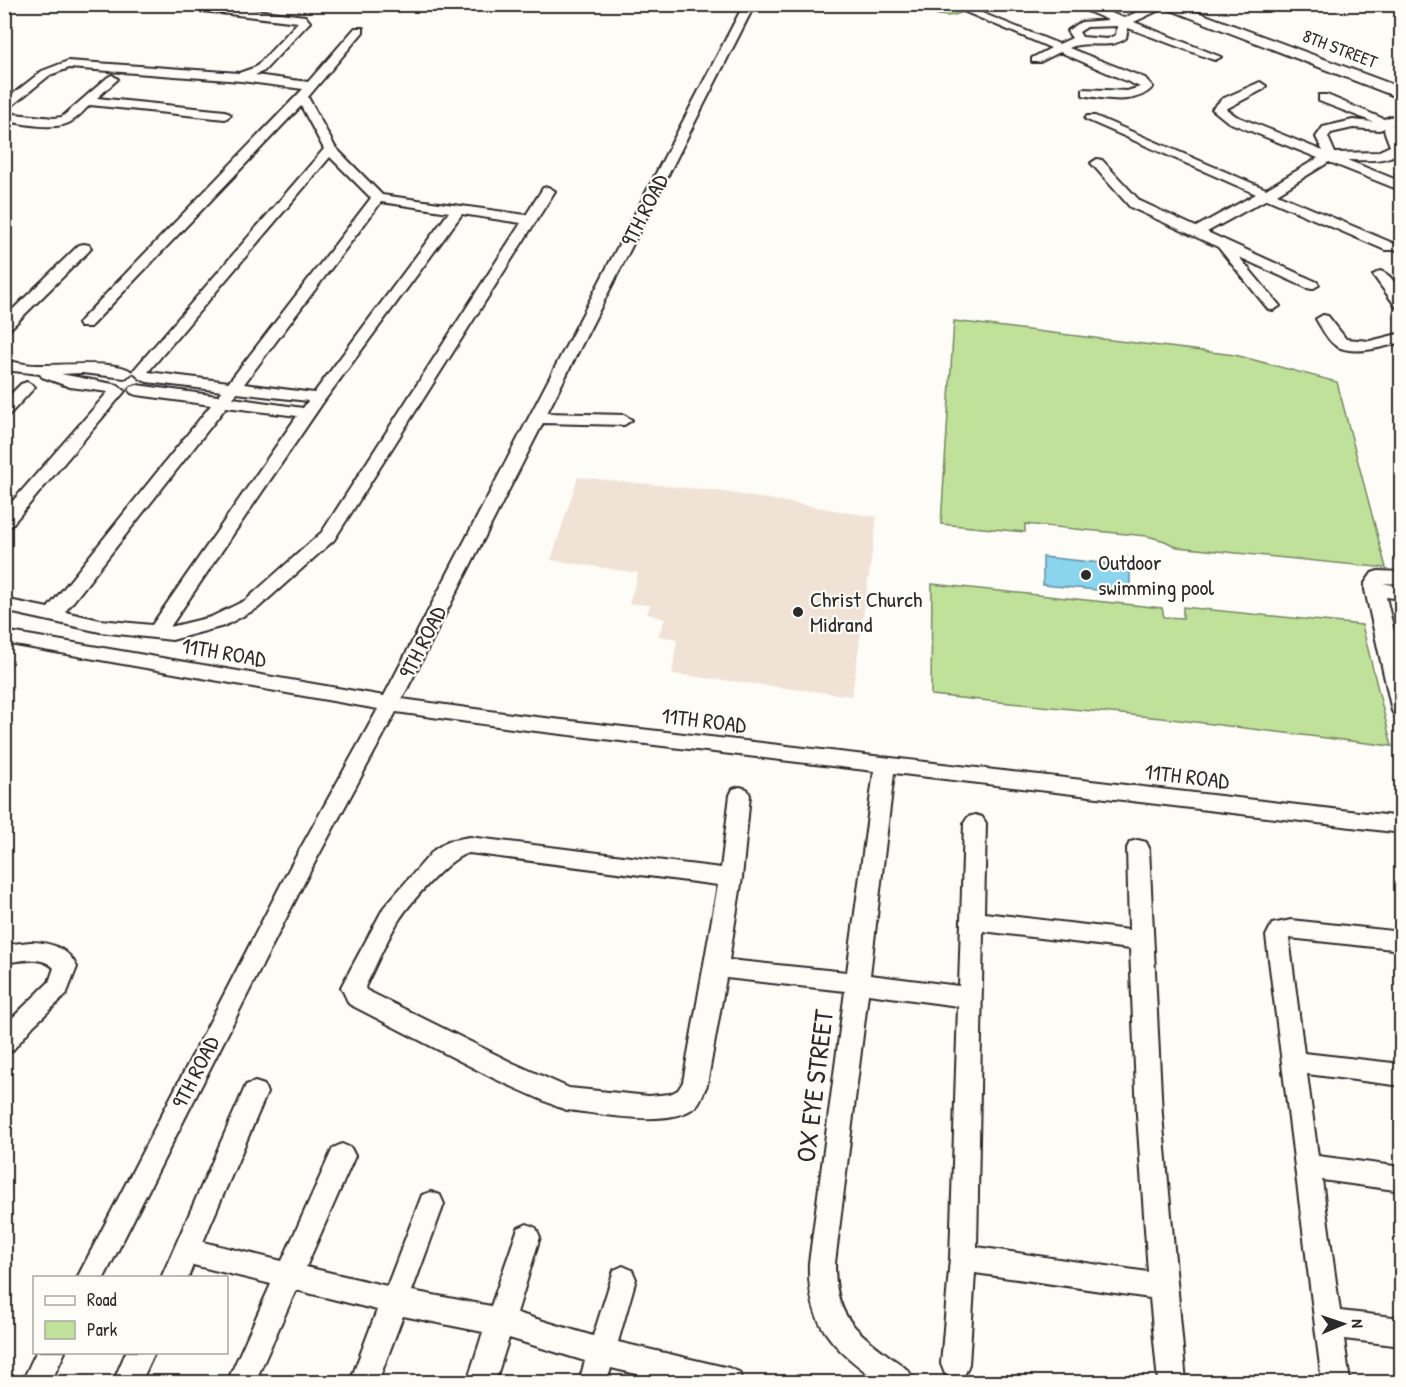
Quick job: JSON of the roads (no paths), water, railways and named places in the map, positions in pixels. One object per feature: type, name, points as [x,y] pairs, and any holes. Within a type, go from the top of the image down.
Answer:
[{"type":"street","points":[[168,4],[289,16],[303,20],[301,27],[256,72],[241,77]]},
{"type":"street","points":[[398,4],[444,9],[467,4]]},
{"type":"street","name":"9TH ROAD","points":[[91,1276],[297,875],[390,704],[750,4]]},
{"type":"street","points":[[1076,4],[1215,57]]},
{"type":"street","points":[[1079,40],[1073,31],[1079,25],[1123,23],[1162,4]]},
{"type":"street","name":"8TH STREET","points":[[1162,4],[1401,94]]},
{"type":"street","points":[[968,11],[1142,81],[1147,87],[1141,91],[1121,95],[1087,92]]},
{"type":"street","points":[[1036,60],[1079,40],[1104,42],[1119,39],[1122,36],[1123,23]]},
{"type":"street","points":[[84,324],[302,97],[359,30]]},
{"type":"street","points":[[4,108],[46,73],[68,64],[220,78],[241,77],[314,82]]},
{"type":"street","points":[[256,72],[314,82]]},
{"type":"street","points":[[4,117],[61,122],[70,118],[112,79]]},
{"type":"street","points":[[1260,86],[1226,102],[1218,109],[1224,115],[1401,187]]},
{"type":"street","points":[[302,97],[330,149],[378,198],[530,220]]},
{"type":"street","points":[[1323,98],[1398,124]]},
{"type":"street","points":[[89,101],[225,115]]},
{"type":"street","points":[[1091,119],[1390,247]]},
{"type":"street","points":[[1328,158],[1329,151],[1322,137],[1327,130],[1341,125],[1398,124]]},
{"type":"street","points":[[1196,232],[1328,158],[1386,154],[1397,147],[1390,132],[1398,124]]},
{"type":"street","points":[[4,523],[115,389],[114,380],[138,374],[330,149]]},
{"type":"street","points":[[1097,163],[1135,204],[1312,285]]},
{"type":"street","points":[[4,605],[51,617],[156,634],[184,633],[239,612],[252,604],[320,544],[548,191]]},
{"type":"street","points":[[51,617],[222,402],[378,198]]},
{"type":"street","points":[[156,634],[318,398],[457,211]]},
{"type":"street","points":[[1221,243],[1273,306]]},
{"type":"street","points":[[4,327],[84,248]]},
{"type":"street","points":[[1380,275],[1401,305]]},
{"type":"street","points":[[1323,319],[1335,338],[1342,343],[1370,346],[1401,336]]},
{"type":"street","points":[[4,365],[36,370],[70,382],[308,413]]},
{"type":"street","points":[[36,370],[82,368],[318,398]]},
{"type":"street","points":[[137,390],[145,385],[138,374]]},
{"type":"street","points":[[4,411],[27,387]]},
{"type":"street","points":[[537,418],[624,420]]},
{"type":"street","points":[[1378,583],[1401,578]]},
{"type":"street","points":[[1378,583],[1401,593]]},
{"type":"street","points":[[1378,583],[1401,711]]},
{"type":"street","name":"11TH ROAD","points":[[4,637],[390,704],[519,723],[1401,825]]},
{"type":"street","name":"OX EYE STREET","points":[[885,766],[822,1263],[822,1292],[827,1310],[841,1330],[861,1351],[901,1383]]},
{"type":"street","points":[[731,878],[469,845],[456,847],[442,856],[392,913],[353,987],[357,997],[567,1099],[650,1107],[673,1105],[687,1098],[695,1085],[718,968],[731,878],[740,795]]},
{"type":"street","points":[[955,1364],[963,1258],[975,823]]},
{"type":"street","points":[[1138,848],[1140,941],[1162,1287],[1172,1383]]},
{"type":"street","points":[[973,921],[1140,941]]},
{"type":"street","points":[[1336,1383],[1277,936],[1280,930],[1291,929],[1401,941]]},
{"type":"street","points":[[4,954],[42,951],[55,954],[66,967],[58,988],[26,1018],[4,1044]]},
{"type":"street","points":[[718,968],[859,983],[971,999]]},
{"type":"street","points":[[1293,1062],[1401,1075]]},
{"type":"street","points":[[175,1276],[255,1093]]},
{"type":"street","points":[[241,1383],[342,1156]]},
{"type":"street","points":[[1306,1166],[1401,1179]]},
{"type":"street","points":[[364,1383],[431,1204]]},
{"type":"street","points":[[481,1383],[527,1237]]},
{"type":"street","points":[[186,1251],[288,1277],[501,1322],[601,1352],[721,1382]]},
{"type":"street","points":[[963,1258],[1162,1287]]},
{"type":"street","points":[[593,1383],[623,1279]]},
{"type":"street","points":[[1327,1323],[1401,1332]]},
{"type":"street","points":[[36,1383],[50,1354]]},
{"type":"street","points":[[127,1383],[141,1354]]},
{"type":"water","name":"Outdoor swimming pool","points":[[1043,557],[1130,566],[1130,593],[1043,585]]},
{"type":"place","name":"Outdoor swimming pool","points":[[1086,575]]},
{"type":"place","name":"Christ Church Midrand","points":[[798,612]]}]
